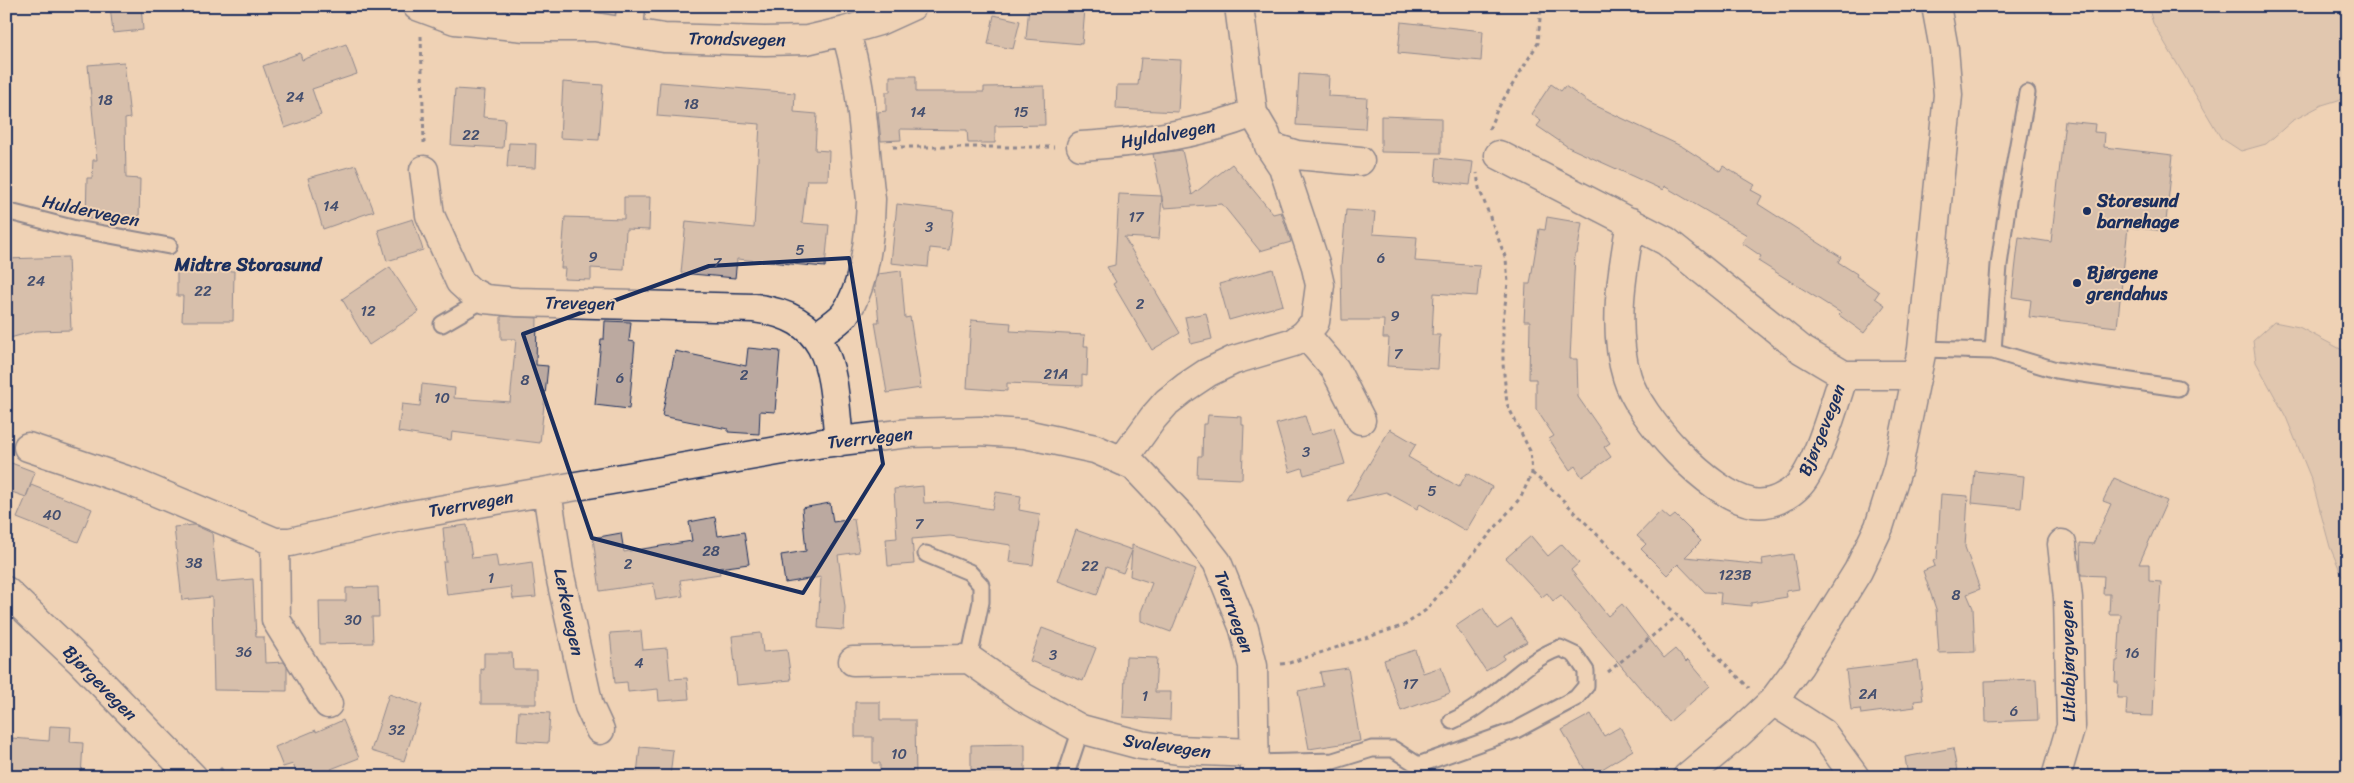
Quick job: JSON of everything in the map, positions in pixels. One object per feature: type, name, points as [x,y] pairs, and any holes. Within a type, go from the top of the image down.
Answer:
[{"type":"street","name":"Trondsvegen","points":[[418,7],[455,20],[525,27],[595,27],[630,19],[664,38],[765,41],[807,40],[845,31],[879,21],[912,6]]},
{"type":"street","points":[[1122,461],[1153,418],[1167,402],[1186,387],[1234,360],[1294,342],[1305,334],[1315,322],[1320,285],[1315,263],[1283,167],[1269,146],[1266,135],[1253,113],[1239,6]]},
{"type":"street","points":[[1687,777],[1738,734],[1773,701],[1799,666],[1858,571],[1879,527],[1898,467],[1920,362],[1948,96],[1944,49],[1936,6]]},
{"type":"street","points":[[817,336],[844,315],[853,299],[863,268],[870,219],[871,199],[852,50],[845,31]]},
{"type":"street","name":"Hyldalvegen","points":[[1081,146],[1118,144],[1180,134],[1222,125],[1253,113]]},
{"type":"street","name":"Bjørgevegen","points":[[1493,143],[1666,240],[1802,350],[1844,375],[1920,362]]},
{"type":"street","points":[[1269,146],[1297,155],[1360,161]]},
{"type":"street","name":"Trevegen","points":[[424,170],[430,215],[460,282],[470,291],[485,299],[517,302],[754,308],[773,310],[803,324],[817,336],[827,358],[832,378],[839,442]]},
{"type":"street","name":"Bjørgevegen","points":[[1631,222],[1626,251],[1620,316],[1623,359],[1627,377],[1632,392],[1644,411],[1669,442],[1700,475],[1732,494],[1754,503],[1764,503],[1790,493],[1807,473],[1844,375]]},
{"type":"street","points":[[1305,334],[1335,369],[1361,420]]},
{"type":"street","name":"Tverrvegen","points":[[28,447],[132,482],[275,542],[290,542],[404,516],[547,490],[839,442],[909,433],[980,431],[1025,434],[1095,449],[1134,466],[1184,518],[1217,562],[1244,629],[1252,666],[1255,764]]},
{"type":"street","name":"Lerkevegen","points":[[547,490],[559,571],[589,706],[600,730]]},
{"type":"street","points":[[275,542],[276,620],[328,704]]},
{"type":"street","name":"Litlabjørgvegen","points":[[2056,777],[2071,726],[2068,598],[2062,544]]},
{"type":"street","name":"Bjørgevegen","points":[[6,591],[79,660],[193,777]]},
{"type":"street","points":[[853,661],[969,659]]},
{"type":"street","name":"Svalevegen","points":[[969,659],[1023,697],[1080,729],[1141,745],[1197,751],[1255,764]]},
{"type":"street","points":[[1773,701],[1822,733],[1855,777]]},
{"type":"lane","points":[[1992,351],[1999,265],[2027,93]]},
{"type":"lane","name":"Huldervegen","points":[[6,211],[72,228],[169,246]]},
{"type":"lane","points":[[442,324],[485,299]]},
{"type":"lane","points":[[1920,362],[1992,351],[2056,370],[2178,388]]},
{"type":"lane","points":[[926,554],[969,572],[981,585],[981,602],[969,659]]},
{"type":"lane","points":[[1255,764],[1332,761],[1372,749],[1393,749],[1418,766],[1516,730],[1576,698],[1586,686],[1586,671],[1575,654],[1560,648],[1544,654],[1469,714],[1452,721]]},
{"type":"lane","points":[[1065,777],[1080,729]]},
{"type":"path","points":[[1493,143],[1497,110],[1538,43],[1541,6]]},
{"type":"path","points":[[418,7],[424,170]]},
{"type":"path","points":[[865,148],[1081,146]]},
{"type":"path","points":[[1252,666],[1289,663],[1405,625],[1426,610],[1454,579],[1477,547],[1521,497],[1532,473],[1530,451],[1507,404],[1503,364],[1503,320],[1508,282],[1506,259],[1480,188],[1477,170]]},
{"type":"path","points":[[1532,473],[1556,493],[1751,690],[1773,701]]},
{"type":"path","points":[[1586,686],[1612,669],[1678,616]]},
{"type":"highlighted area","points":[[849,258],[883,464],[803,593],[592,538],[523,334],[709,266]]},
{"type":"shaded area","points":[[2148,6],[2348,6],[2348,97],[2322,105],[2292,121],[2266,144],[2241,151],[2221,138],[2153,23]]},
{"type":"shaded area","points":[[2274,322],[2299,327],[2348,353],[2348,589],[2330,547],[2312,481],[2286,417],[2256,362],[2253,341]]},
{"type":"building","points":[[110,6],[141,6],[143,30],[113,33]]},
{"type":"building","points":[[1029,6],[1085,9],[1082,44],[1026,39]]},
{"type":"building","points":[[994,15],[1020,21],[1013,49],[988,44]]},
{"type":"building","points":[[1401,22],[1483,31],[1481,61],[1398,53]]},
{"type":"building","points":[[346,44],[357,74],[312,89],[321,115],[285,128],[263,66],[300,53],[302,60]]},
{"type":"building","points":[[1141,58],[1181,60],[1178,112],[1116,109],[1117,85],[1138,85]]},
{"type":"building","points":[[124,62],[130,118],[125,119],[126,178],[140,179],[139,219],[86,219],[87,178],[92,178],[93,160],[97,160],[88,65]]},
{"type":"building","points":[[1299,74],[1329,76],[1328,96],[1367,98],[1365,129],[1296,125]]},
{"type":"building","points":[[890,76],[916,76],[916,92],[984,92],[984,87],[1044,86],[1045,125],[995,126],[995,143],[968,143],[967,130],[900,129],[901,140],[881,141],[878,112],[886,111],[886,92],[890,92]]},
{"type":"building","points":[[563,82],[603,85],[599,140],[560,138]]},
{"type":"building","points":[[660,82],[795,93],[794,112],[817,114],[815,150],[829,151],[828,180],[807,180],[802,223],[829,225],[825,267],[737,259],[735,278],[681,273],[686,221],[754,228],[760,124],[657,116]]},
{"type":"building","points":[[1551,84],[1561,91],[1565,86],[1590,103],[1683,147],[1720,171],[1723,166],[1755,185],[1751,190],[1762,196],[1758,204],[1841,257],[1838,262],[1857,274],[1856,276],[1879,292],[1875,298],[1885,305],[1864,333],[1839,315],[1841,313],[1758,261],[1761,256],[1742,243],[1747,235],[1664,186],[1663,190],[1568,147],[1537,126],[1541,121],[1531,114]]},
{"type":"building","points":[[455,89],[485,91],[483,117],[505,119],[503,148],[451,145]]},
{"type":"building","points":[[1381,116],[1441,118],[1441,153],[1381,152]]},
{"type":"building","points":[[2065,121],[2095,124],[2094,132],[2105,133],[2104,147],[2173,155],[2165,231],[2128,227],[2117,327],[2029,317],[2031,300],[2012,297],[2019,237],[2051,242]]},
{"type":"building","points":[[509,143],[536,144],[535,168],[507,167]]},
{"type":"building","points":[[1182,150],[1192,195],[1232,164],[1273,214],[1281,212],[1291,242],[1260,251],[1222,204],[1164,208],[1153,154]]},
{"type":"building","points":[[1437,158],[1473,162],[1470,185],[1435,181]]},
{"type":"building","points":[[356,165],[374,211],[323,229],[308,178]]},
{"type":"building","points":[[1119,194],[1162,196],[1159,239],[1124,237],[1180,333],[1152,350],[1113,284],[1116,282],[1107,267],[1115,265]]},
{"type":"building","points":[[624,197],[650,197],[649,230],[626,229],[624,270],[591,268],[591,280],[564,279],[565,268],[561,268],[565,217],[624,219]]},
{"type":"building","points":[[897,204],[954,211],[949,250],[930,248],[928,267],[891,263]]},
{"type":"building","points":[[1346,210],[1375,212],[1373,234],[1417,237],[1415,261],[1480,266],[1477,296],[1434,293],[1432,335],[1440,335],[1438,369],[1387,366],[1389,338],[1383,338],[1384,320],[1342,320],[1341,265]]},
{"type":"building","points":[[1547,217],[1582,223],[1577,254],[1575,254],[1570,359],[1577,359],[1578,397],[1610,443],[1604,447],[1611,457],[1582,477],[1575,466],[1570,470],[1549,439],[1554,436],[1536,409],[1536,379],[1529,379],[1530,321],[1524,321],[1526,284],[1530,284],[1539,229],[1545,230]]},
{"type":"building","points":[[413,219],[423,250],[387,261],[378,230]]},
{"type":"building","points":[[68,257],[71,330],[36,331],[6,339],[6,311],[8,311],[6,259]]},
{"type":"building","points":[[390,267],[419,312],[369,345],[342,299]]},
{"type":"building","points":[[1273,269],[1283,305],[1229,320],[1219,284]]},
{"type":"building","points":[[177,270],[234,271],[233,321],[182,321],[183,296],[177,296]]},
{"type":"building","points":[[901,271],[905,318],[910,317],[921,388],[887,393],[875,322],[879,322],[875,285],[878,274]]},
{"type":"building","points":[[1206,313],[1212,339],[1191,344],[1185,317]]},
{"type":"building","points":[[501,316],[537,318],[536,365],[548,366],[540,443],[452,432],[451,440],[398,432],[402,404],[420,406],[422,384],[455,388],[454,398],[510,402],[516,339],[501,339]]},
{"type":"building","points":[[971,320],[1011,323],[1010,331],[1085,335],[1084,346],[1088,346],[1087,376],[1082,375],[1082,386],[1007,383],[1007,391],[967,388]]},
{"type":"building","points":[[605,321],[631,322],[629,341],[635,342],[629,409],[595,405],[601,339],[604,339]]},
{"type":"building","points":[[748,348],[780,351],[775,412],[760,411],[759,434],[728,432],[728,429],[662,416],[675,351],[746,366]]},
{"type":"building","points":[[1208,415],[1242,417],[1242,425],[1244,425],[1242,479],[1197,477],[1198,456],[1202,456],[1203,424],[1207,424]]},
{"type":"building","points":[[1305,416],[1311,435],[1334,428],[1345,464],[1304,475],[1302,468],[1290,472],[1276,424]]},
{"type":"building","points":[[1390,429],[1416,444],[1408,457],[1459,487],[1467,473],[1492,487],[1466,531],[1420,504],[1417,509],[1386,492],[1347,501]]},
{"type":"building","points":[[6,461],[35,472],[26,497],[6,490]]},
{"type":"building","points":[[1975,471],[2024,476],[2021,508],[1972,503]]},
{"type":"building","points":[[2114,478],[2167,501],[2139,564],[2149,564],[2149,581],[2161,582],[2159,611],[2157,611],[2153,716],[2126,715],[2127,698],[2117,698],[2118,682],[2115,682],[2116,661],[2118,661],[2121,614],[2109,614],[2110,594],[2103,594],[2104,576],[2081,575],[2080,543],[2093,544],[2111,504],[2103,501]]},
{"type":"building","points":[[31,485],[92,509],[78,542],[17,518]]},
{"type":"building","points":[[923,486],[924,503],[948,502],[992,509],[996,492],[1021,496],[1019,510],[1040,514],[1033,565],[1009,562],[1011,545],[950,536],[912,539],[914,564],[888,566],[886,539],[897,538],[894,489]]},
{"type":"building","points":[[1941,494],[1968,496],[1965,547],[1980,589],[1967,594],[1973,608],[1975,652],[1939,653],[1936,609],[1923,571],[1935,566],[1933,561],[1937,559]]},
{"type":"building","points":[[830,503],[833,522],[854,519],[859,552],[838,555],[845,607],[844,630],[818,628],[821,577],[785,583],[781,555],[806,551],[802,508]]},
{"type":"building","points":[[1661,511],[1670,519],[1675,515],[1701,541],[1685,557],[1763,565],[1762,559],[1793,554],[1799,589],[1786,591],[1787,597],[1751,603],[1751,606],[1720,603],[1721,593],[1705,592],[1678,564],[1667,575],[1641,549],[1646,544],[1637,536]]},
{"type":"building","points":[[715,517],[718,536],[744,532],[749,564],[719,568],[720,574],[680,580],[683,596],[656,600],[653,583],[600,591],[593,538],[621,533],[624,552],[692,541],[689,522]]},
{"type":"building","points":[[194,525],[212,533],[217,582],[253,579],[256,637],[264,637],[265,663],[284,662],[287,667],[287,691],[214,690],[212,597],[182,600],[174,527]]},
{"type":"building","points":[[467,525],[472,558],[496,555],[498,567],[532,562],[536,597],[513,599],[511,587],[447,595],[443,562],[446,562],[443,528]]},
{"type":"building","points":[[1076,530],[1132,550],[1132,545],[1196,569],[1171,632],[1141,621],[1141,612],[1152,583],[1130,576],[1132,551],[1123,573],[1106,567],[1097,595],[1058,581]]},
{"type":"building","points":[[1531,536],[1548,556],[1562,544],[1579,563],[1571,570],[1608,616],[1622,604],[1664,658],[1675,649],[1686,662],[1688,660],[1710,686],[1669,722],[1561,595],[1553,601],[1547,593],[1542,597],[1506,558]]},
{"type":"building","points":[[378,587],[379,617],[372,617],[373,643],[320,644],[319,601],[346,601],[346,588]]},
{"type":"building","points":[[1483,608],[1497,629],[1512,619],[1527,642],[1503,655],[1504,659],[1486,671],[1456,626]]},
{"type":"building","points":[[1042,628],[1096,648],[1083,681],[1030,661]]},
{"type":"building","points":[[641,631],[643,650],[667,648],[670,679],[687,678],[689,699],[659,701],[658,689],[628,692],[627,682],[615,683],[610,633]]},
{"type":"building","points":[[761,633],[763,652],[787,650],[791,680],[737,685],[732,636]]},
{"type":"building","points":[[1415,650],[1423,673],[1441,667],[1450,693],[1401,711],[1384,660]]},
{"type":"building","points":[[484,653],[512,653],[513,669],[536,669],[536,704],[481,704],[481,669],[484,670]]},
{"type":"building","points":[[1126,657],[1157,658],[1155,692],[1171,692],[1170,720],[1123,717]]},
{"type":"building","points":[[1918,661],[1923,700],[1914,701],[1915,707],[1861,714],[1860,709],[1851,710],[1846,670]]},
{"type":"building","points":[[1348,668],[1360,741],[1309,749],[1298,691],[1323,686],[1320,672]]},
{"type":"building","points":[[2036,679],[2038,720],[1986,722],[1985,681]]},
{"type":"building","points":[[389,694],[422,705],[404,761],[371,751]]},
{"type":"building","points":[[855,702],[880,702],[880,720],[915,720],[916,777],[880,777],[880,763],[873,763],[873,737],[855,737]]},
{"type":"building","points":[[519,711],[550,713],[548,743],[517,741]]},
{"type":"building","points":[[1591,714],[1604,736],[1620,727],[1633,750],[1589,777],[1562,730]]},
{"type":"building","points":[[343,720],[359,758],[331,769],[334,777],[298,777],[293,764],[283,767],[275,747]]},
{"type":"building","points":[[50,726],[71,727],[70,742],[83,743],[81,777],[10,772],[12,738],[49,741]]},
{"type":"building","points":[[1025,744],[1025,777],[971,777],[971,745]]},
{"type":"building","points":[[640,747],[673,750],[670,777],[637,774]]},
{"type":"building","points":[[1953,748],[1958,777],[1908,777],[1905,757]]},
{"type":"place","name":"Storesund barnehage","points":[[2087,211]]},
{"type":"place","name":"Bjørgene grendahus","points":[[2077,283]]},
{"type":"district","name":"Midtre Storasund","points":[[248,264]]}]
